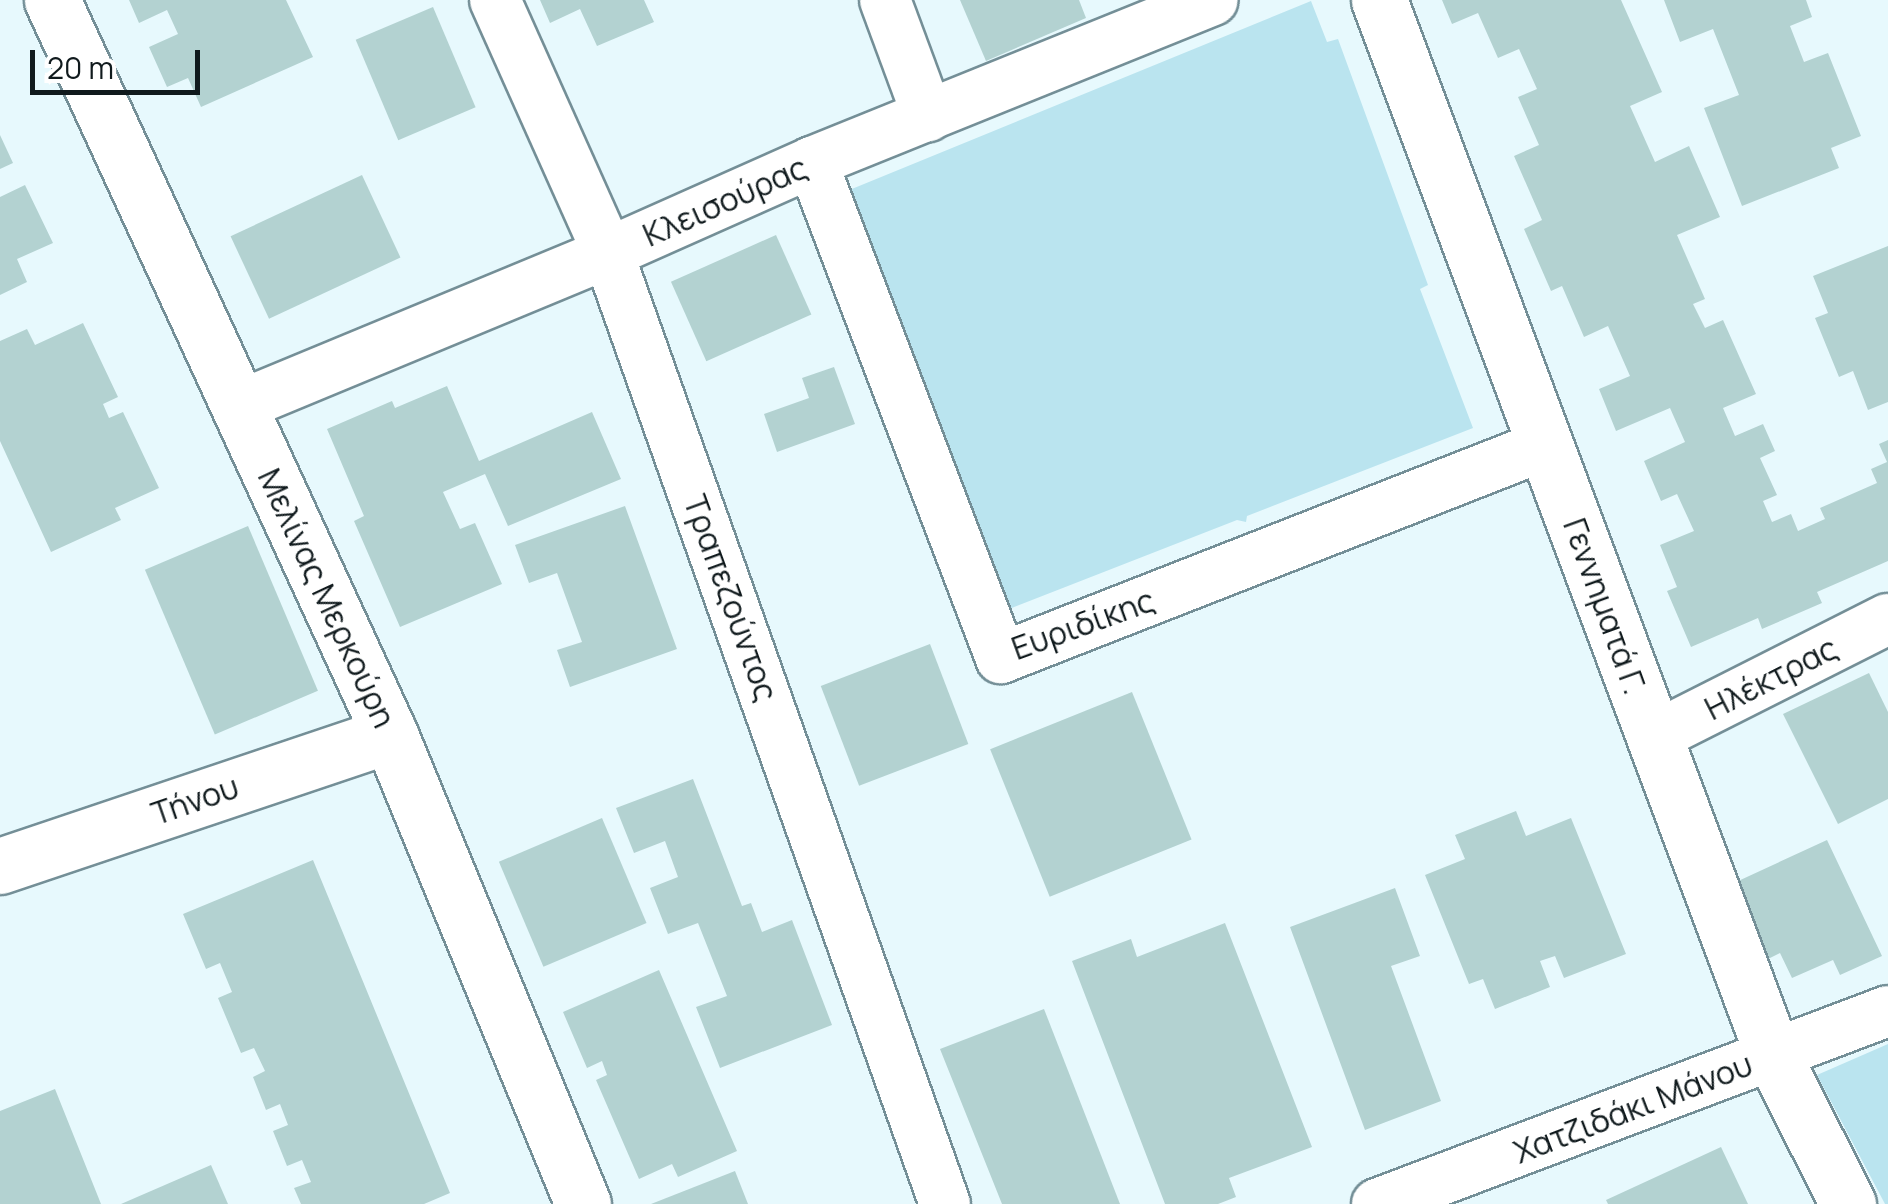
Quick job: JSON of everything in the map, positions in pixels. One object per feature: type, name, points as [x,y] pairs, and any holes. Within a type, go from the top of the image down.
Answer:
[{"type":"street","name":"Μελίνας Μερκούρη","points":[[52,0],[390,735],[582,1204]]},
{"type":"street","name":"Τραπεζούντος","points":[[495,0],[608,253],[945,1204]]},
{"type":"street","points":[[884,0],[928,116]]},
{"type":"street","name":"Κλεισούρας","points":[[239,406],[608,253],[812,162],[1212,0]]},
{"type":"street","name":"Γεννηματά Γ.","points":[[1379,0],[1773,1055],[1848,1204]]},
{"type":"street","name":"Ευριδίκης","points":[[812,162],[1002,658],[1546,446]]},
{"type":"street","name":"Ηλέκτρας","points":[[1654,737],[1888,618]]},
{"type":"street","name":"Τήνου","points":[[0,866],[390,735]]},
{"type":"street","name":"Χατζιδάκι Μάνου","points":[[1377,1204],[1888,1011]]},
{"type":"shaded area","points":[[1311,1],[1327,42],[1338,39],[1428,285],[1420,289],[1473,428],[1247,516],[1246,522],[1237,520],[1004,611],[842,193]]},
{"type":"shaded area","points":[[1888,1044],[1888,1204],[1885,1204],[1817,1075]]},
{"type":"building","points":[[129,0],[286,0],[313,57],[201,107],[188,78],[167,87],[149,47],[178,34],[167,10],[139,23]]},
{"type":"building","points":[[540,0],[644,0],[654,22],[597,46],[580,9],[550,23]]},
{"type":"building","points":[[960,0],[1079,0],[1086,18],[986,61]]},
{"type":"building","points":[[1442,0],[1621,0],[1662,92],[1630,106],[1655,162],[1689,146],[1720,217],[1677,235],[1705,299],[1693,304],[1705,328],[1723,320],[1756,394],[1723,408],[1735,436],[1763,424],[1775,451],[1760,458],[1777,495],[1763,501],[1772,522],[1791,514],[1798,531],[1825,519],[1820,508],[1877,483],[1871,469],[1887,462],[1879,444],[1888,440],[1888,561],[1817,592],[1822,603],[1762,629],[1758,618],[1691,647],[1667,591],[1677,587],[1660,545],[1694,531],[1677,494],[1661,501],[1644,461],[1685,442],[1670,408],[1616,431],[1599,389],[1630,376],[1608,326],[1584,337],[1562,286],[1551,291],[1524,229],[1542,220],[1514,156],[1539,145],[1518,97],[1537,89],[1519,49],[1498,58],[1478,13],[1452,24]]},
{"type":"building","points":[[1664,0],[1806,0],[1812,17],[1790,26],[1804,62],[1828,53],[1861,136],[1831,148],[1839,168],[1742,206],[1704,108],[1739,95],[1713,29],[1680,42]]},
{"type":"building","points":[[433,7],[476,107],[398,140],[356,40]]},
{"type":"building","points":[[0,135],[13,163],[0,169]]},
{"type":"building","points":[[362,175],[400,257],[269,319],[231,236]]},
{"type":"building","points":[[25,185],[53,243],[17,259],[27,282],[0,295],[0,197]]},
{"type":"building","points":[[776,235],[811,314],[706,361],[671,282]]},
{"type":"building","points":[[1888,246],[1888,402],[1868,410],[1853,371],[1839,377],[1815,318],[1828,313],[1813,276]]},
{"type":"building","points":[[83,323],[118,397],[103,404],[109,418],[123,412],[159,488],[115,508],[121,520],[51,552],[0,441],[0,341],[27,329],[35,345]]},
{"type":"building","points":[[834,367],[855,424],[777,452],[764,414],[809,398],[802,378]]},
{"type":"building","points":[[447,386],[479,461],[592,412],[621,479],[508,526],[485,474],[443,492],[460,529],[475,523],[502,584],[400,627],[354,521],[364,516],[327,429],[392,401],[395,408]]},
{"type":"building","points":[[625,506],[677,649],[570,687],[557,650],[582,642],[557,573],[529,583],[515,545]]},
{"type":"building","points":[[248,526],[318,691],[215,735],[145,570]]},
{"type":"building","points":[[930,644],[968,744],[859,786],[821,686]]},
{"type":"building","points":[[1869,673],[1888,712],[1888,799],[1838,824],[1783,714]]},
{"type":"building","points":[[1132,692],[1192,839],[1050,897],[990,749]]},
{"type":"building","points":[[693,779],[742,906],[751,903],[762,932],[792,920],[832,1025],[720,1068],[696,1007],[727,996],[698,923],[668,934],[650,888],[678,877],[665,841],[634,853],[616,808]]},
{"type":"building","points":[[1516,811],[1526,836],[1571,818],[1626,954],[1564,978],[1555,956],[1540,961],[1550,987],[1495,1009],[1483,979],[1469,984],[1425,875],[1465,859],[1455,835]]},
{"type":"building","points":[[602,818],[647,923],[543,967],[499,862]]},
{"type":"building","points":[[1827,840],[1882,956],[1840,975],[1833,960],[1792,978],[1780,953],[1760,963],[1723,888]]},
{"type":"building","points":[[313,860],[450,1193],[424,1204],[301,1204],[294,1188],[311,1182],[302,1160],[287,1166],[273,1131],[288,1125],[280,1104],[266,1110],[253,1077],[265,1071],[254,1048],[241,1053],[218,998],[232,992],[220,963],[206,969],[183,914]]},
{"type":"building","points":[[1395,888],[1420,956],[1391,966],[1441,1101],[1365,1130],[1290,927]]},
{"type":"building","points":[[1225,923],[1312,1147],[1229,1178],[1236,1197],[1218,1204],[1165,1204],[1072,961],[1131,939],[1137,957]]},
{"type":"building","points":[[659,970],[737,1151],[678,1177],[672,1164],[639,1179],[596,1080],[607,1075],[602,1061],[587,1068],[563,1012]]},
{"type":"building","points":[[1044,1009],[1120,1204],[1002,1204],[940,1049]]},
{"type":"building","points":[[55,1089],[101,1204],[0,1204],[0,1111]]},
{"type":"building","points":[[1721,1147],[1748,1204],[1608,1204],[1606,1200]]},
{"type":"building","points":[[211,1165],[228,1204],[121,1204]]},
{"type":"building","points":[[735,1171],[748,1204],[651,1204]]}]
